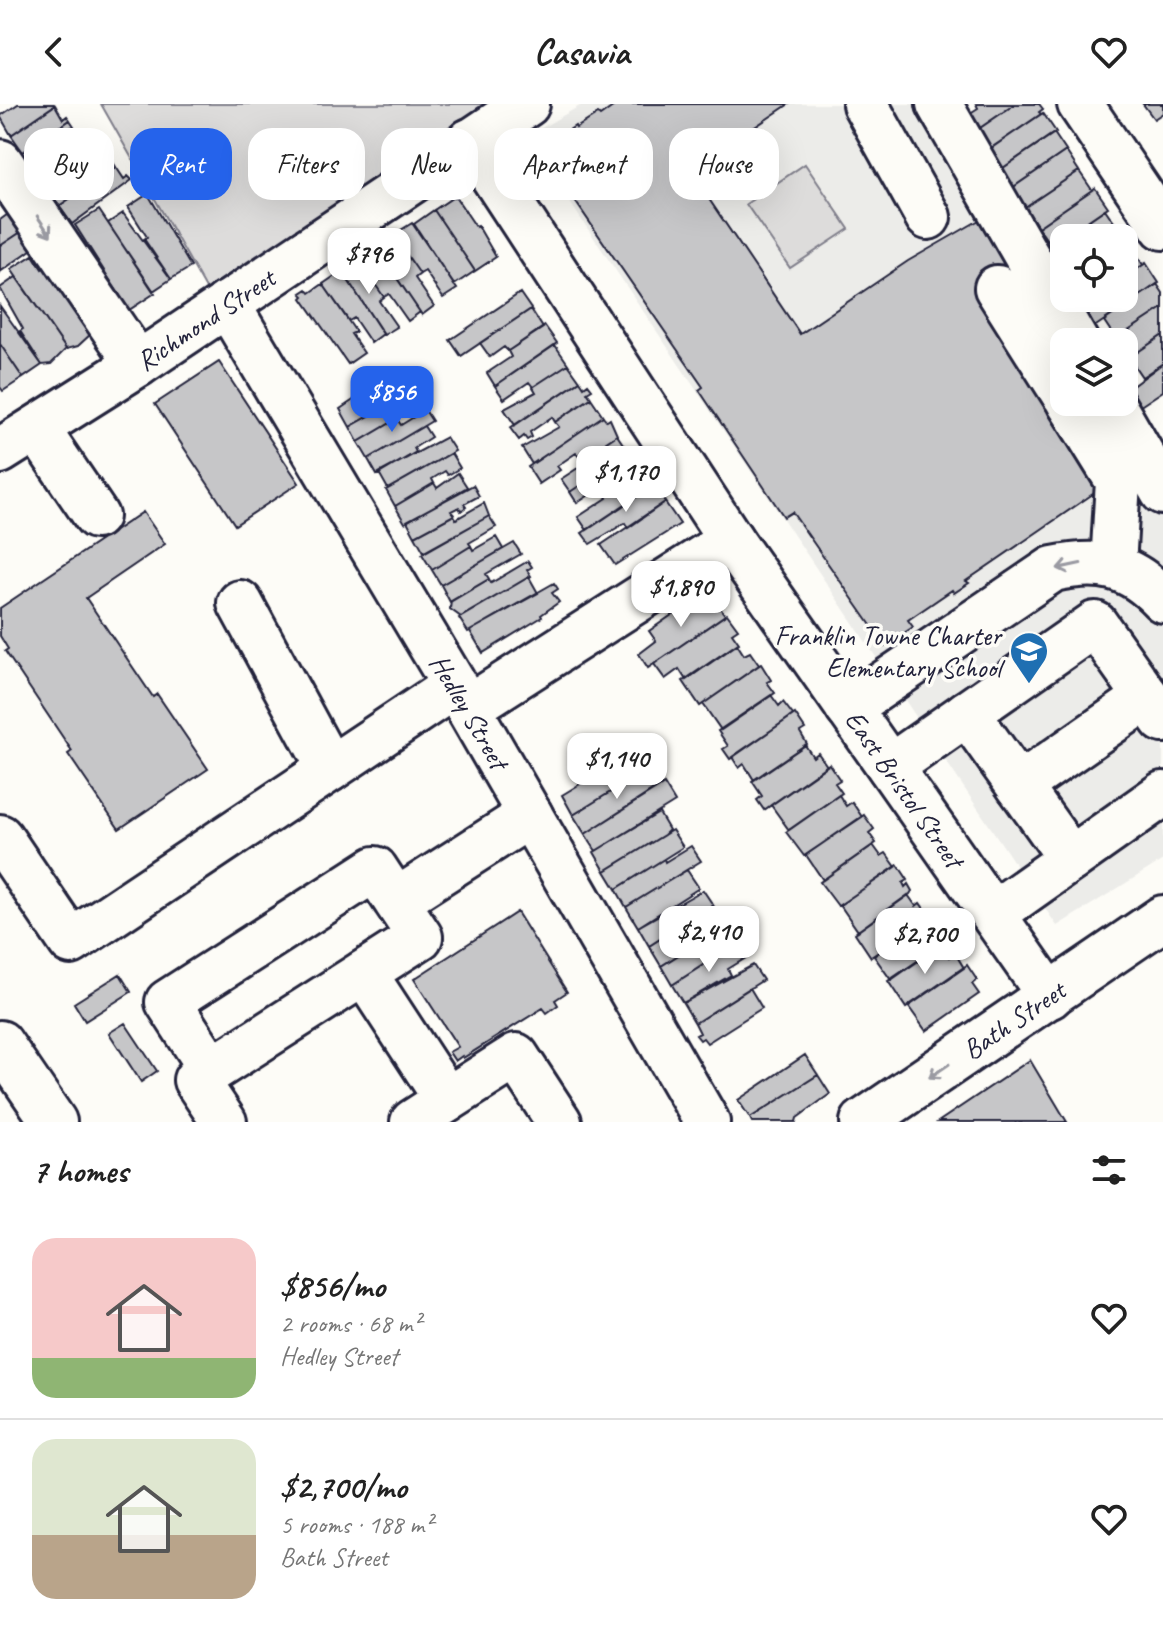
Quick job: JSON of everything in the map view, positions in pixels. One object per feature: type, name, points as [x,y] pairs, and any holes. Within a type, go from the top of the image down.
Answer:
[{"type":"street","name":"Richmond Street","points":[[478,136],[527,104]]},
{"type":"street","points":[[865,104],[928,217]]},
{"type":"street","points":[[939,104],[1068,328]]},
{"type":"street","points":[[1080,104],[1163,227]]},
{"type":"street","name":"East Bristol Street","points":[[478,153],[731,540],[1050,996]]},
{"type":"street","points":[[0,162],[138,364]]},
{"type":"street","name":"Richmond Street","points":[[0,451],[138,364],[382,200]]},
{"type":"street","points":[[997,288],[1050,372]]},
{"type":"street","name":"Hedley Street","points":[[227,304],[461,697],[707,1122]]},
{"type":"street","points":[[1078,416],[1118,481],[1113,566]]},
{"type":"street","points":[[1119,416],[1163,492]]},
{"type":"street","points":[[37,429],[96,516]]},
{"type":"street","points":[[0,837],[71,942],[330,769],[461,697],[731,540]]},
{"type":"street","points":[[848,708],[1053,569],[1082,563],[1113,566],[1140,578],[1163,600]]},
{"type":"street","points":[[240,603],[330,769]]},
{"type":"street","points":[[890,767],[1095,624],[1155,709],[1019,786]]},
{"type":"street","points":[[967,713],[1071,859]]},
{"type":"street","points":[[993,914],[1163,794]]},
{"type":"street","points":[[396,901],[530,815]]},
{"type":"street","points":[[212,1070],[168,1002],[375,869],[420,937],[364,973],[212,1070],[196,1080],[224,1122]]},
{"type":"street","name":"Bath Street","points":[[863,1122],[1163,918]]},
{"type":"street","points":[[364,973],[430,1111],[516,1056],[559,1122]]},
{"type":"street","points":[[0,1043],[54,1122]]},
{"type":"shaded area","points":[[101,104],[527,104],[478,137],[478,128],[381,128],[383,200],[218,310],[156,200],[232,200],[232,128],[130,128],[130,155]]},
{"type":"shaded area","name":"Franklin Towne Charter Elementary School","points":[[583,104],[929,104],[1050,371],[1050,416],[1077,416],[1163,510],[1163,860],[1057,926],[568,200],[653,200],[653,128],[542,128]]},
{"type":"shaded area","points":[[805,164],[849,229],[790,268],[746,204],[752,200],[779,200],[779,182]]},
{"type":"building","points":[[18,104],[55,105],[11,135],[0,116]]},
{"type":"building","name":"Franklin Towne Charter Elementary School","points":[[617,104],[789,104],[754,128],[669,128],[669,200],[710,200],[800,334],[908,261],[981,219],[1012,274],[1050,359],[1050,416],[1075,416],[1106,485],[966,581],[969,583],[954,593],[952,590],[908,620],[913,627],[883,647],[792,512],[784,517],[699,390],[703,387],[574,200],[653,200],[653,128],[576,128],[598,114],[600,116]]},
{"type":"building","points":[[976,104],[1015,104],[974,132],[964,117],[978,108]]},
{"type":"building","points":[[1015,104],[1039,104],[1043,109],[1039,112],[1041,114],[987,151],[974,132]]},
{"type":"building","points":[[1143,104],[1163,104],[1163,113],[1154,119]]},
{"type":"building","points":[[55,105],[63,119],[67,116],[70,120],[58,128],[24,128],[23,152],[11,135]]},
{"type":"building","points":[[1043,113],[1056,132],[1000,170],[988,150]]},
{"type":"building","points":[[70,120],[74,126],[70,128],[58,128]]},
{"type":"building","points":[[1054,133],[1066,151],[1012,188],[1000,170]]},
{"type":"building","points":[[1066,151],[1079,171],[1025,207],[1012,188]]},
{"type":"building","points":[[114,168],[124,179],[128,176],[130,181],[114,193]]},
{"type":"building","points":[[1079,171],[1092,190],[1038,227],[1025,207]]},
{"type":"building","points":[[1095,188],[1108,207],[1083,224],[1050,224],[1050,245],[1038,227]]},
{"type":"building","points":[[68,200],[105,200],[72,224],[59,206]]},
{"type":"building","points":[[139,200],[152,200],[191,267],[171,279],[144,239],[147,237],[128,207]]},
{"type":"building","points":[[449,200],[458,200],[496,257],[475,271],[434,210]]},
{"type":"building","points":[[1105,209],[1115,224],[1083,224]]},
{"type":"building","points":[[99,210],[155,293],[129,310],[75,225]]},
{"type":"building","points":[[434,210],[475,271],[454,285],[414,224]]},
{"type":"building","points":[[11,212],[24,230],[0,246],[0,220]]},
{"type":"building","points":[[123,213],[171,279],[153,291],[108,223]]},
{"type":"building","points":[[412,223],[457,289],[443,298],[425,271],[420,274],[393,235]]},
{"type":"building","points":[[24,230],[35,247],[0,272],[0,246]]},
{"type":"building","points":[[393,235],[420,274],[415,278],[434,306],[422,315],[376,247]]},
{"type":"building","points":[[374,245],[420,312],[408,321],[389,294],[384,297],[358,260]]},
{"type":"building","points":[[1050,250],[1050,264],[1043,255]]},
{"type":"building","points":[[33,255],[42,269],[50,269],[93,332],[78,346],[66,349],[11,269]]},
{"type":"building","points":[[358,260],[384,297],[379,301],[397,327],[384,335],[342,271]]},
{"type":"building","points":[[1146,263],[1159,283],[1138,297],[1138,268]]},
{"type":"building","points":[[342,271],[383,334],[371,343],[354,318],[349,321],[323,284]]},
{"type":"building","points":[[16,277],[66,349],[51,364],[42,365],[20,331],[23,329],[0,288]]},
{"type":"building","points":[[323,284],[356,332],[351,334],[364,353],[348,364],[302,298],[301,293],[307,289],[310,293]]},
{"type":"building","points":[[1157,284],[1163,293],[1163,308],[1133,328],[1109,328],[1104,321],[1117,312],[1138,312],[1138,297]]},
{"type":"building","points":[[520,293],[531,309],[461,356],[450,340]]},
{"type":"building","points":[[0,306],[42,365],[23,378],[0,344]]},
{"type":"building","points":[[1163,308],[1163,335],[1138,352],[1138,328],[1133,328]]},
{"type":"building","points":[[531,309],[543,328],[508,351],[504,347],[490,357],[480,343]]},
{"type":"building","points":[[1089,312],[1116,312],[1093,328],[1084,328],[1078,320]]},
{"type":"building","points":[[545,326],[557,343],[495,386],[487,373],[511,357],[508,351]]},
{"type":"building","points":[[1163,335],[1163,363],[1142,377],[1138,371],[1138,352]]},
{"type":"building","points":[[0,344],[23,378],[3,391],[0,387]]},
{"type":"building","points":[[555,345],[568,364],[533,387],[529,382],[504,399],[495,386]]},
{"type":"building","points":[[219,362],[299,483],[235,525],[155,404]]},
{"type":"building","points":[[1163,363],[1163,391],[1139,407],[1138,382]]},
{"type":"building","points":[[568,364],[580,381],[515,425],[504,409],[536,392],[533,387]]},
{"type":"building","points":[[391,378],[402,397],[350,427],[340,409]]},
{"type":"building","points":[[580,381],[584,387],[588,384],[592,389],[587,392],[591,398],[555,422],[552,417],[530,432],[532,437],[527,440],[524,436],[519,440],[510,428]]},
{"type":"building","points":[[408,394],[415,405],[358,442],[350,427]]},
{"type":"building","points":[[591,398],[603,416],[532,464],[522,448],[559,427],[555,422]]},
{"type":"building","points":[[425,410],[432,421],[368,459],[358,442],[397,419],[401,425]]},
{"type":"building","points":[[603,416],[607,421],[610,419],[617,435],[581,459],[576,453],[557,466],[560,470],[539,484],[528,467]]},
{"type":"building","points":[[424,426],[431,437],[414,448],[416,452],[377,475],[368,459]]},
{"type":"building","points":[[617,435],[629,453],[570,492],[561,479],[584,464],[581,459]]},
{"type":"building","points":[[446,437],[455,451],[388,489],[379,473]]},
{"type":"building","points":[[451,453],[460,468],[448,475],[445,471],[432,479],[434,483],[395,506],[386,490]]},
{"type":"building","points":[[629,453],[639,469],[604,493],[600,488],[577,503],[570,492]]},
{"type":"building","points":[[639,469],[651,487],[587,530],[578,517],[607,498],[604,493]]},
{"type":"building","points":[[458,473],[467,487],[405,523],[395,506],[434,483],[437,488]]},
{"type":"building","points":[[473,485],[479,496],[464,504],[466,507],[461,511],[459,507],[451,511],[454,515],[415,536],[407,521]]},
{"type":"building","points":[[654,485],[665,502],[628,528],[625,523],[590,544],[582,533]]},
{"type":"building","points":[[665,502],[680,524],[615,565],[601,545]]},
{"type":"building","points":[[484,503],[489,516],[424,552],[415,536]]},
{"type":"building","points":[[143,512],[165,544],[86,598],[153,697],[157,694],[208,769],[119,829],[68,754],[72,751],[5,651],[8,649],[0,636],[0,608]]},
{"type":"building","points":[[489,516],[496,527],[432,570],[422,554]]},
{"type":"building","points":[[496,537],[503,549],[441,585],[432,570],[471,546],[473,550]]},
{"type":"building","points":[[514,543],[521,554],[486,574],[489,579],[450,602],[441,585]]},
{"type":"building","points":[[528,561],[532,567],[527,570],[531,576],[461,617],[450,609],[451,601],[489,579],[491,583]]},
{"type":"building","points":[[529,577],[538,593],[468,632],[459,618]]},
{"type":"building","points":[[554,583],[558,589],[552,593],[559,602],[542,617],[483,653],[470,631]]},
{"type":"building","points":[[702,594],[710,605],[715,601],[725,615],[648,668],[639,654],[656,641],[649,631]]},
{"type":"building","points":[[727,614],[738,629],[732,633],[739,643],[686,680],[679,669],[665,679],[654,664]]},
{"type":"building","points":[[737,644],[744,655],[750,652],[759,665],[700,706],[683,681]]},
{"type":"building","points":[[761,664],[771,680],[767,682],[775,693],[721,730],[703,704]]},
{"type":"building","points":[[771,695],[779,706],[783,702],[793,715],[730,759],[723,749],[728,746],[718,731]]},
{"type":"building","points":[[795,714],[805,729],[800,732],[807,744],[754,780],[744,764],[739,768],[732,757]]},
{"type":"building","points":[[805,745],[813,757],[818,753],[827,766],[764,810],[757,800],[762,796],[752,781]]},
{"type":"building","points":[[626,756],[638,775],[573,815],[562,795]]},
{"type":"building","points":[[829,764],[840,780],[835,783],[842,793],[789,830],[771,805]]},
{"type":"building","points":[[650,768],[661,785],[585,834],[573,815]]},
{"type":"building","points":[[664,784],[675,802],[596,851],[585,834]]},
{"type":"building","points":[[839,795],[846,806],[852,802],[862,817],[804,856],[786,832]]},
{"type":"building","points":[[659,813],[669,830],[605,871],[594,852]]},
{"type":"building","points":[[864,815],[874,829],[869,833],[876,843],[823,880],[806,855]]},
{"type":"building","points":[[672,830],[683,847],[616,889],[605,871]]},
{"type":"building","points":[[873,845],[881,856],[886,853],[896,867],[838,906],[820,882]]},
{"type":"building","points":[[691,846],[701,861],[626,907],[616,889]]},
{"type":"building","points":[[898,865],[908,880],[903,883],[905,887],[908,884],[912,891],[858,931],[840,905]]},
{"type":"building","points":[[687,870],[699,888],[638,927],[626,907]]},
{"type":"building","points":[[703,890],[713,905],[649,946],[638,927]]},
{"type":"building","points":[[908,895],[916,906],[920,903],[930,917],[871,957],[855,933]]},
{"type":"building","points":[[713,905],[722,921],[706,931],[708,936],[661,966],[649,946]]},
{"type":"building","points":[[517,912],[567,992],[555,1000],[558,1005],[547,1013],[543,1008],[455,1061],[449,1052],[458,1047],[414,979]]},
{"type":"building","points":[[931,915],[941,930],[937,933],[944,943],[891,980],[874,956]]},
{"type":"building","points":[[740,921],[748,936],[672,985],[661,966],[708,936],[710,938]]},
{"type":"building","points":[[737,943],[746,958],[728,969],[731,975],[683,1003],[672,985]]},
{"type":"building","points":[[941,945],[949,957],[955,953],[964,968],[906,1008],[888,981]]},
{"type":"building","points":[[753,965],[763,980],[695,1023],[683,1003]]},
{"type":"building","points":[[967,965],[977,980],[972,984],[979,994],[926,1031],[908,1006]]},
{"type":"building","points":[[120,974],[131,992],[85,1021],[74,1003]]},
{"type":"building","points":[[750,988],[762,1008],[707,1043],[703,1038],[700,1040],[696,1035],[700,1033],[695,1023]]},
{"type":"building","points":[[125,1023],[157,1071],[141,1082],[109,1033]]},
{"type":"building","points":[[805,1055],[818,1075],[750,1118],[738,1100]]},
{"type":"building","points":[[1030,1060],[1067,1122],[938,1122]]},
{"type":"building","points":[[818,1075],[830,1094],[797,1118],[796,1122],[752,1122],[750,1118]]},
{"type":"place","name":"Franklin Towne Charter Elementary School","points":[[1029,685]]}]
